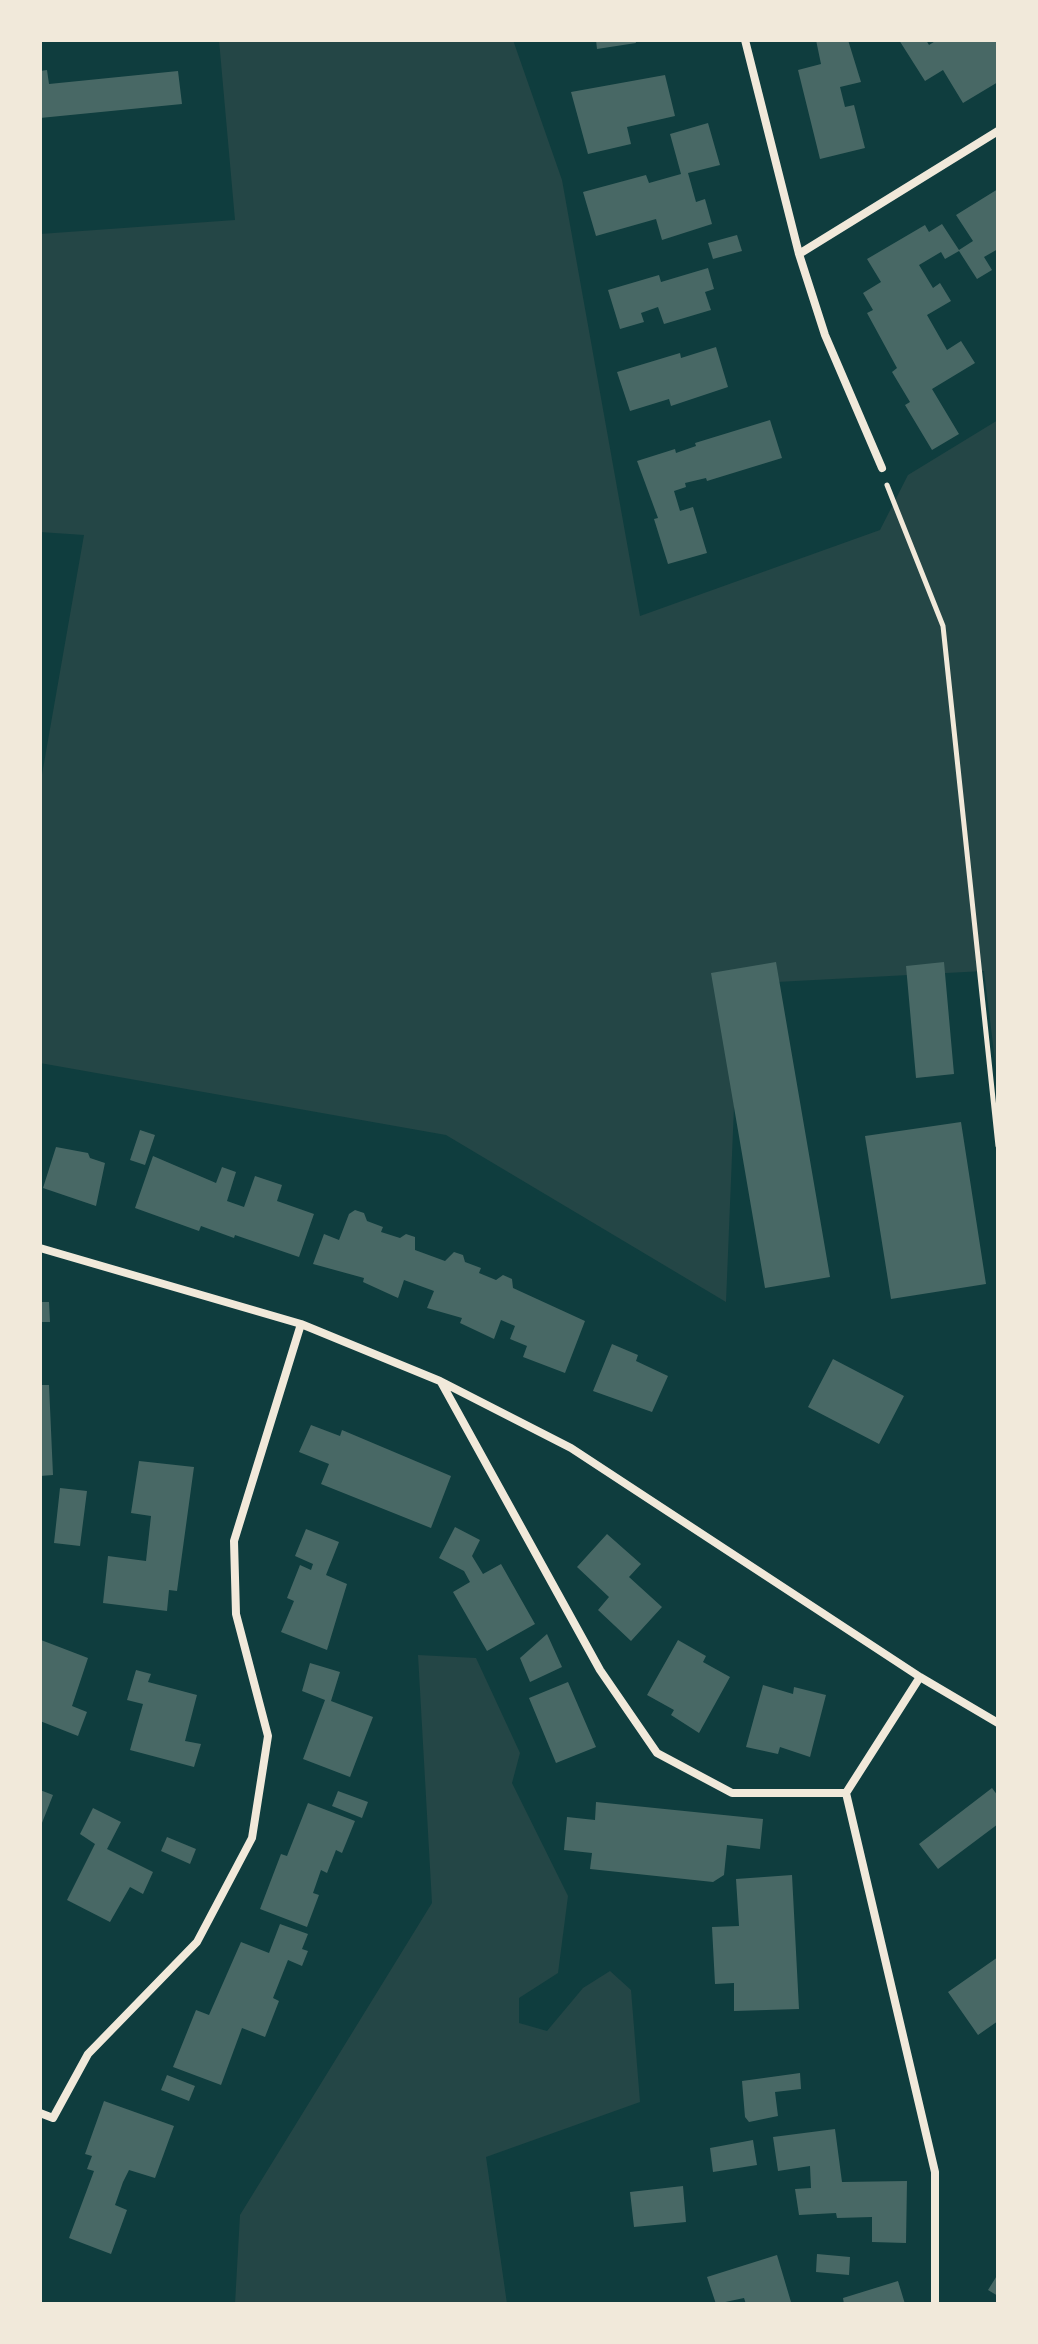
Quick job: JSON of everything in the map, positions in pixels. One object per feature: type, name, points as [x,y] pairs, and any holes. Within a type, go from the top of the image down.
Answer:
[{"type":"street","points":[[745,40],[799,254],[825,335],[882,468]]},
{"type":"street","points":[[799,254],[998,131]]},
{"type":"street","points":[[40,1248],[301,1324],[440,1381],[571,1448],[920,1677],[998,1723]]},
{"type":"street","points":[[40,2113],[53,2118],[88,2054],[197,1942],[252,1838],[268,1736],[236,1614],[234,1541],[301,1324]]},
{"type":"street","points":[[440,1381],[600,1670],[657,1753],[732,1793],[846,1793]]},
{"type":"street","points":[[920,1677],[846,1793],[935,2172],[935,2304]]},
{"type":"path","points":[[882,468],[890,498],[943,626],[998,1146]]},
{"type":"shaded area","points":[[219,40],[513,40],[562,180],[640,616],[880,530],[908,475],[998,420],[998,1085],[984,971],[739,984],[726,1302],[446,1135],[40,1063],[40,786],[84,535],[40,532],[40,234],[235,220]]},
{"type":"shaded area","points":[[418,1655],[476,1658],[520,1753],[512,1783],[568,1896],[558,1973],[519,1998],[519,2023],[547,2031],[583,1988],[610,1971],[631,1990],[640,2102],[486,2157],[507,2304],[235,2304],[240,2215],[432,1903]]},
{"type":"building","points":[[596,40],[635,40],[636,43],[597,49]]},
{"type":"building","points":[[816,40],[848,40],[861,82],[840,87],[845,107],[854,105],[865,148],[820,159],[798,70],[821,64]]},
{"type":"building","points":[[899,40],[926,40],[929,45],[937,40],[997,40],[998,82],[963,103],[943,70],[925,81]]},
{"type":"building","points":[[47,70],[49,84],[178,71],[182,104],[40,118],[40,71]]},
{"type":"building","points":[[665,75],[675,116],[627,127],[631,144],[588,154],[571,92]]},
{"type":"building","points":[[708,123],[720,165],[688,173],[696,202],[705,199],[712,224],[662,240],[656,219],[596,236],[583,192],[646,175],[649,183],[681,174],[670,134]]},
{"type":"building","points":[[998,189],[998,249],[984,257],[992,270],[977,279],[959,251],[945,259],[941,252],[919,265],[933,288],[940,283],[951,301],[927,315],[947,350],[961,341],[975,363],[932,389],[959,434],[932,450],[905,405],[910,402],[892,372],[897,368],[867,313],[873,310],[863,293],[881,282],[867,259],[925,225],[929,232],[942,224],[959,250],[973,241],[956,215]]},
{"type":"building","points":[[737,235],[742,251],[713,259],[708,243]]},
{"type":"building","points":[[708,268],[714,289],[705,292],[711,310],[664,324],[658,307],[641,313],[644,322],[620,329],[608,290],[659,275],[661,282]]},
{"type":"building","points":[[716,347],[728,387],[671,406],[669,399],[630,411],[617,372],[680,353],[681,358]]},
{"type":"building","points":[[770,420],[782,458],[707,481],[706,478],[685,483],[686,487],[674,491],[680,511],[693,507],[707,553],[668,564],[654,519],[658,518],[637,461],[675,449],[676,453],[696,446],[695,443]]},
{"type":"building","points":[[776,962],[830,1277],[765,1288],[711,973]]},
{"type":"building","points":[[944,962],[954,1074],[916,1078],[906,966]]},
{"type":"building","points":[[961,1122],[986,1284],[891,1299],[865,1136]]},
{"type":"building","points":[[140,1130],[155,1135],[145,1165],[130,1160]]},
{"type":"building","points":[[56,1147],[88,1153],[90,1158],[105,1163],[96,1206],[43,1188]]},
{"type":"building","points":[[153,1156],[216,1183],[222,1167],[236,1172],[227,1201],[244,1207],[255,1176],[282,1185],[277,1201],[314,1214],[299,1257],[201,1226],[199,1231],[135,1208]]},
{"type":"building","points":[[355,1210],[364,1213],[367,1221],[383,1227],[381,1232],[400,1238],[406,1234],[415,1237],[415,1250],[445,1261],[454,1252],[463,1255],[465,1262],[481,1268],[479,1273],[496,1280],[503,1275],[512,1279],[513,1288],[585,1321],[565,1373],[523,1357],[527,1346],[510,1339],[515,1326],[501,1320],[494,1339],[460,1323],[462,1318],[427,1308],[434,1291],[404,1280],[398,1298],[363,1282],[364,1278],[313,1264],[324,1234],[339,1240],[349,1214]]},
{"type":"building","points":[[40,1302],[49,1302],[50,1322],[40,1322]]},
{"type":"building","points":[[612,1344],[638,1355],[636,1361],[668,1376],[652,1412],[593,1391]]},
{"type":"building","points":[[833,1359],[904,1396],[879,1444],[808,1407]]},
{"type":"building","points":[[40,1385],[49,1385],[53,1475],[40,1476]]},
{"type":"building","points":[[311,1425],[340,1436],[342,1430],[451,1476],[431,1528],[321,1484],[329,1464],[299,1452]]},
{"type":"building","points":[[139,1461],[194,1467],[177,1591],[169,1590],[167,1611],[103,1603],[108,1556],[146,1561],[151,1516],[131,1513]]},
{"type":"building","points":[[60,1488],[87,1491],[80,1546],[54,1543]]},
{"type":"building","points":[[455,1527],[480,1540],[472,1556],[483,1574],[501,1564],[535,1624],[487,1651],[453,1592],[470,1582],[464,1571],[439,1558]]},
{"type":"building","points":[[306,1529],[339,1542],[326,1575],[347,1584],[327,1650],[281,1632],[294,1601],[287,1598],[300,1565],[311,1570],[313,1564],[295,1556]]},
{"type":"building","points":[[607,1534],[641,1564],[629,1577],[662,1607],[631,1641],[598,1610],[609,1597],[577,1567]]},
{"type":"building","points":[[547,1634],[562,1667],[530,1682],[520,1658]]},
{"type":"building","points":[[41,1640],[88,1658],[72,1706],[87,1712],[78,1736],[40,1721]]},
{"type":"building","points":[[678,1640],[706,1656],[703,1662],[730,1677],[699,1733],[671,1715],[674,1710],[647,1695]]},
{"type":"building","points":[[310,1663],[340,1672],[331,1701],[373,1717],[350,1777],[303,1759],[325,1700],[302,1691]]},
{"type":"building","points":[[136,1670],[151,1674],[148,1682],[197,1695],[185,1741],[201,1744],[194,1767],[130,1750],[143,1704],[127,1700]]},
{"type":"building","points":[[568,1682],[596,1747],[556,1763],[529,1698]]},
{"type":"building","points":[[763,1685],[793,1694],[794,1687],[826,1695],[810,1757],[780,1747],[778,1754],[746,1747]]},
{"type":"building","points":[[992,1788],[998,1796],[998,1824],[938,1869],[919,1844]]},
{"type":"building","points":[[40,1790],[53,1795],[40,1828]]},
{"type":"building","points":[[338,1791],[368,1802],[362,1818],[332,1806]]},
{"type":"building","points":[[596,1802],[763,1819],[760,1849],[727,1845],[724,1875],[713,1882],[590,1869],[592,1853],[564,1850],[567,1817],[595,1820]]},
{"type":"building","points":[[308,1803],[355,1821],[342,1853],[336,1850],[327,1873],[321,1870],[313,1893],[319,1895],[307,1927],[260,1909],[281,1854],[287,1856]]},
{"type":"building","points":[[93,1808],[121,1822],[107,1849],[153,1872],[143,1894],[130,1887],[110,1922],[67,1900],[95,1844],[80,1834]]},
{"type":"building","points":[[167,1837],[196,1849],[190,1864],[161,1851]]},
{"type":"building","points":[[792,1875],[799,2009],[734,2011],[734,1983],[715,1984],[712,1927],[739,1926],[736,1879]]},
{"type":"building","points":[[280,1924],[308,1934],[302,1949],[308,1951],[302,1966],[288,1960],[273,1998],[279,2001],[265,2037],[242,2028],[221,2085],[173,2067],[196,2010],[209,2015],[241,1942],[269,1953]]},
{"type":"building","points":[[998,1957],[998,2021],[978,2035],[948,1992]]},
{"type":"building","points":[[800,2073],[801,2089],[775,2092],[778,2116],[749,2122],[745,2117],[742,2081]]},
{"type":"building","points":[[167,2075],[195,2086],[189,2101],[161,2090]]},
{"type":"building","points":[[104,2101],[174,2126],[155,2178],[129,2170],[123,2182],[115,2205],[127,2210],[111,2254],[69,2238],[94,2171],[87,2169],[92,2156],[85,2154]]},
{"type":"building","points":[[835,2129],[842,2182],[907,2181],[906,2243],[872,2242],[872,2217],[837,2218],[836,2213],[799,2215],[795,2189],[811,2188],[810,2166],[778,2171],[773,2137]]},
{"type":"building","points":[[753,2140],[757,2165],[713,2172],[710,2148]]},
{"type":"building","points":[[683,2186],[686,2222],[634,2227],[630,2192]]},
{"type":"building","points":[[817,2254],[850,2257],[849,2275],[816,2272]]},
{"type":"building","points":[[777,2255],[791,2302],[746,2304],[744,2298],[716,2304],[707,2277]]},
{"type":"building","points":[[998,2274],[998,2296],[988,2290]]},
{"type":"building","points":[[898,2281],[905,2304],[844,2304],[843,2298]]}]
